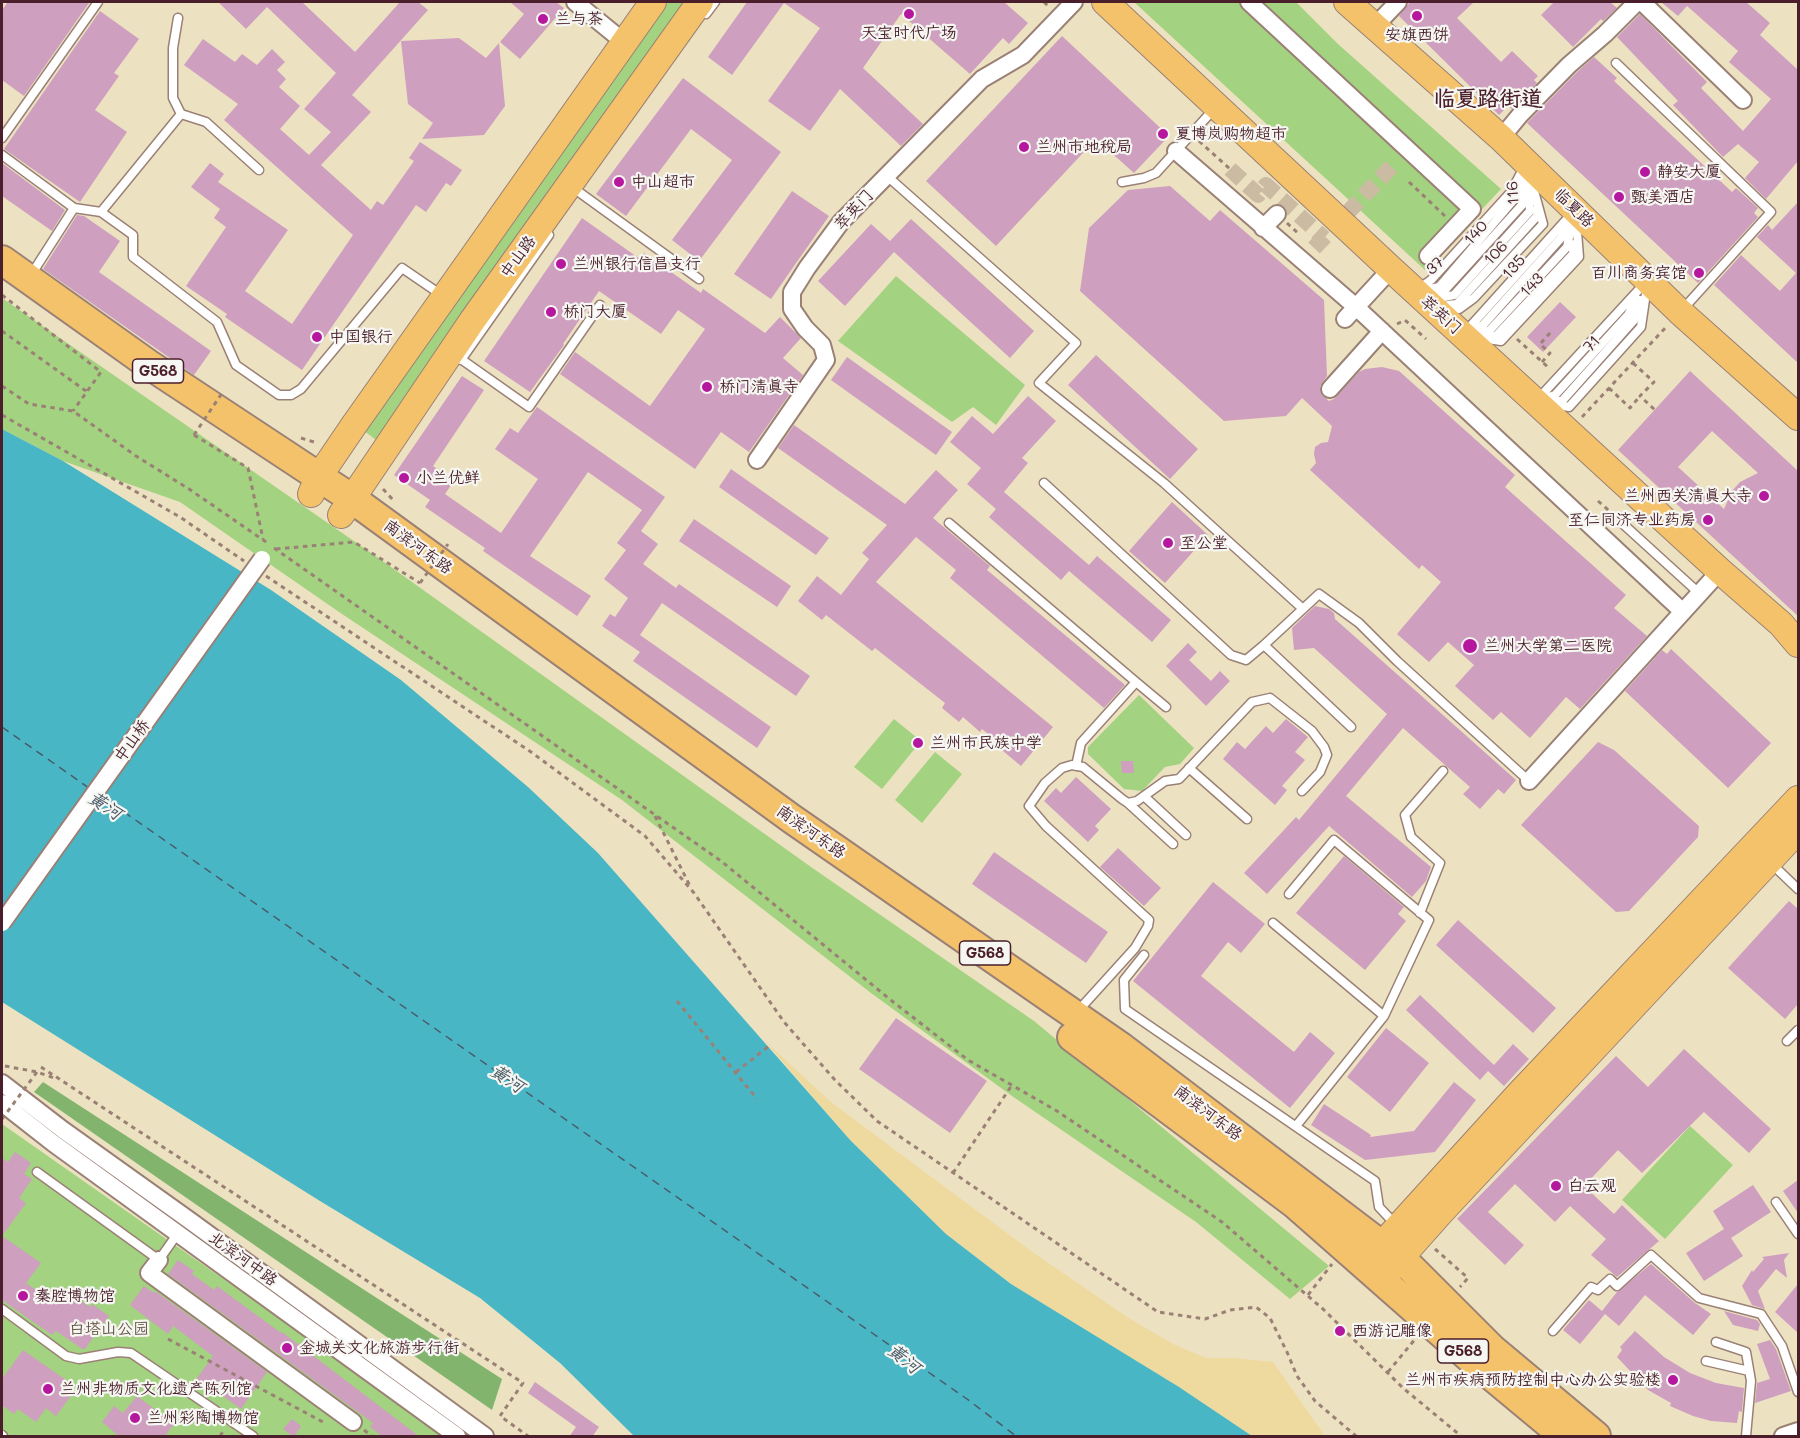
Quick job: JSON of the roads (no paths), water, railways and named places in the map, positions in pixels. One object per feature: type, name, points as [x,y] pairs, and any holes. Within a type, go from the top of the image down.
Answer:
[{"type":"highway","name":"南滨河东路","points":[[2,260],[15,278],[148,364],[315,486],[1121,1047],[1388,1262],[1596,1437]]},
{"type":"highway","name":"南滨河东路","points":[[346,507],[770,828],[1099,1056],[1295,1204],[1388,1262],[1564,1437]]},
{"type":"main road","points":[[315,486],[444,297],[653,2]]},
{"type":"main road","name":"萃英门","points":[[1105,2],[1720,571],[1793,629],[1798,644]]},
{"type":"main road","name":"临夏路","points":[[1347,2],[1501,138],[1680,312],[1797,414]]},
{"type":"main road","name":"中山路","points":[[346,507],[368,473],[576,191],[701,11]]},
{"type":"main road","points":[[1388,1262],[1520,1094],[1798,799]]},
{"type":"main road","points":[[1438,1209],[1798,816]]},
{"type":"main road","points":[[1388,1262],[1798,830]]},
{"type":"main road","points":[[1388,1262],[1448,1222],[1798,844]]},
{"type":"street","points":[[575,2],[624,42]]},
{"type":"street","name":"萃英门","points":[[757,460],[826,360],[822,345],[805,328],[792,309],[792,292],[841,222],[982,79],[1023,56],[1074,2]]},
{"type":"street","points":[[1249,2],[1472,209],[1428,256]]},
{"type":"street","points":[[1374,26],[1398,2]]},
{"type":"street","points":[[1501,138],[1569,64],[1640,2],[1743,100]]},
{"type":"street","points":[[1176,151],[1263,228],[1350,313],[1382,331],[1683,612]]},
{"type":"street","points":[[1263,228],[1277,214]]},
{"type":"street","points":[[1350,313],[1391,269]]},
{"type":"street","points":[[1330,389],[1382,331]]},
{"type":"street","name":"中山桥","points":[[2,923],[256,564]]},
{"type":"street","points":[[1529,781],[1720,571]]},
{"type":"street","name":"北滨河中路","points":[[3,1074],[63,1130],[457,1437]]},
{"type":"street","name":"北滨河中路","points":[[2,1103],[53,1143],[184,1226],[485,1437]]},
{"type":"street","points":[[159,1260],[149,1273],[353,1422]]},
{"type":"street","points":[[1783,1437],[1798,1431]]},
{"type":"lane","points":[[2,138],[98,2]]},
{"type":"lane","points":[[701,11],[715,2]]},
{"type":"lane","points":[[178,18],[172,98],[182,114],[206,122],[259,170]]},
{"type":"lane","points":[[1616,63],[1771,212],[1680,312]]},
{"type":"lane","points":[[1122,182],[1156,173],[1217,106]]},
{"type":"lane","points":[[101,212],[182,114]]},
{"type":"lane","points":[[2,155],[74,208],[101,212],[133,235],[133,257],[217,322],[236,364],[279,395],[291,395],[301,389],[402,268],[444,297]]},
{"type":"lane","name":"106","points":[[1415,291],[1442,310],[1459,309],[1474,298],[1543,224],[1526,163]]},
{"type":"lane","name":"116","points":[[1415,291],[1438,298],[1454,295],[1530,211],[1526,163]]},
{"type":"lane","name":"37","points":[[1415,291],[1438,287],[1449,275],[1517,196],[1526,163]]},
{"type":"lane","points":[[887,176],[1076,344],[1039,383],[1164,483],[1303,609]]},
{"type":"lane","points":[[576,191],[699,279]]},
{"type":"lane","points":[[15,278],[74,208]]},
{"type":"lane","points":[[1463,335],[1489,331],[1567,247],[1575,209]]},
{"type":"lane","points":[[1463,335],[1575,209]]},
{"type":"lane","name":"143","points":[[1463,335],[1501,341],[1579,257],[1575,209]]},
{"type":"lane","points":[[558,222],[456,356],[529,407],[600,304]]},
{"type":"lane","points":[[1536,402],[1569,407],[1641,327],[1648,280]]},
{"type":"lane","points":[[1536,402],[1555,395],[1628,315],[1648,280]]},
{"type":"lane","points":[[1044,483],[1231,655],[1246,660],[1319,594],[1333,602],[1359,623],[1397,661],[1529,781]]},
{"type":"lane","points":[[949,523],[1166,706]]},
{"type":"lane","points":[[1623,524],[1700,594]]},
{"type":"lane","points":[[1264,645],[1351,727]]},
{"type":"lane","points":[[1076,766],[1082,743],[1136,682]]},
{"type":"lane","points":[[1128,803],[1145,797],[1165,781],[1179,779],[1252,702],[1270,698],[1312,730],[1327,755],[1320,772],[1302,791]]},
{"type":"lane","points":[[1074,1015],[1135,948],[1149,920],[1046,826],[1029,806],[1045,783],[1062,768],[1083,766],[1173,844]]},
{"type":"lane","points":[[1189,768],[1247,819]]},
{"type":"lane","points":[[1420,913],[1440,862],[1411,837],[1405,815],[1443,771]]},
{"type":"lane","points":[[1145,797],[1186,835]]},
{"type":"lane","points":[[1289,894],[1334,840],[1429,920],[1383,1016],[1296,1126]]},
{"type":"lane","points":[[1776,868],[1798,889]]},
{"type":"lane","points":[[1274,923],[1383,1016]]},
{"type":"lane","points":[[1144,955],[1124,980],[1125,1009],[1376,1181],[1388,1262]]},
{"type":"lane","points":[[1787,1041],[1798,1030]]},
{"type":"lane","points":[[37,1172],[159,1260],[184,1226]]},
{"type":"lane","points":[[1776,1202],[1798,1234]]},
{"type":"lane","points":[[1553,1331],[1591,1287],[1598,1290],[1610,1280],[1617,1286],[1652,1256],[1699,1298],[1761,1314],[1782,1346],[1798,1392]]},
{"type":"lane","points":[[2,1309],[66,1356],[79,1359],[118,1352],[131,1353],[253,1437]]},
{"type":"lane","points":[[1716,1342],[1746,1352],[1751,1381],[1746,1437]]},
{"type":"lane","points":[[1706,1361],[1749,1371]]},
{"type":"water","name":"黄河","points":[[2,429],[63,461],[271,590],[401,680],[528,787],[598,853],[851,1141],[946,1234],[1011,1284],[1179,1387],[1252,1436],[634,1436],[560,1363],[480,1298],[2,1002]]},
{"type":"tunnel","points":[[1314,248],[1392,166]]},
{"type":"tunnel","points":[[1230,169],[1258,195],[1266,185],[1324,238]]},
{"type":"place","name":"天宝时代广场","points":[[909,14]]},
{"type":"place","name":"安旗西饼","points":[[1417,16]]},
{"type":"place","name":"兰与茶","points":[[543,19]]},
{"type":"place","name":"夏博岚购物超市","points":[[1163,134]]},
{"type":"place","name":"兰州市地税局","points":[[1024,147]]},
{"type":"place","name":"静安大厦","points":[[1645,172]]},
{"type":"place","name":"中山超市","points":[[619,182]]},
{"type":"place","name":"甄美酒店","points":[[1619,197]]},
{"type":"place","name":"兰州银行信昌支行","points":[[561,264]]},
{"type":"place","name":"百川商务宾馆","points":[[1699,273]]},
{"type":"place","name":"桥门大厦","points":[[551,312]]},
{"type":"place","name":"中国银行","points":[[317,337]]},
{"type":"place","name":"桥门清真寺","points":[[707,387]]},
{"type":"place","name":"小兰优鲜","points":[[404,478]]},
{"type":"place","name":"兰州西关清真大寺","points":[[1764,496]]},
{"type":"place","name":"至仁同济专业药房","points":[[1708,520]]},
{"type":"place","name":"至公堂","points":[[1168,543]]},
{"type":"place","name":"兰州大学第二医院","points":[[1470,646]]},
{"type":"place","name":"兰州市民族中学","points":[[918,743]]},
{"type":"place","name":"白云观","points":[[1556,1186]]},
{"type":"place","name":"秦腔博物馆","points":[[23,1296]]},
{"type":"place","name":"西游记雕像","points":[[1340,1331]]},
{"type":"place","name":"金城关文化旅游步行街","points":[[287,1348]]},
{"type":"place","name":"兰州市疾病预防控制中心办公实验楼","points":[[1673,1380]]},
{"type":"place","name":"兰州非物质文化遗产陈列馆","points":[[48,1389]]},
{"type":"place","name":"兰州彩陶博物馆","points":[[135,1418]]},
{"type":"district","name":"临夏路街道","points":[[1488,99]]},
{"type":"park label","name":"白塔山公园","points":[[109,1329]]}]
